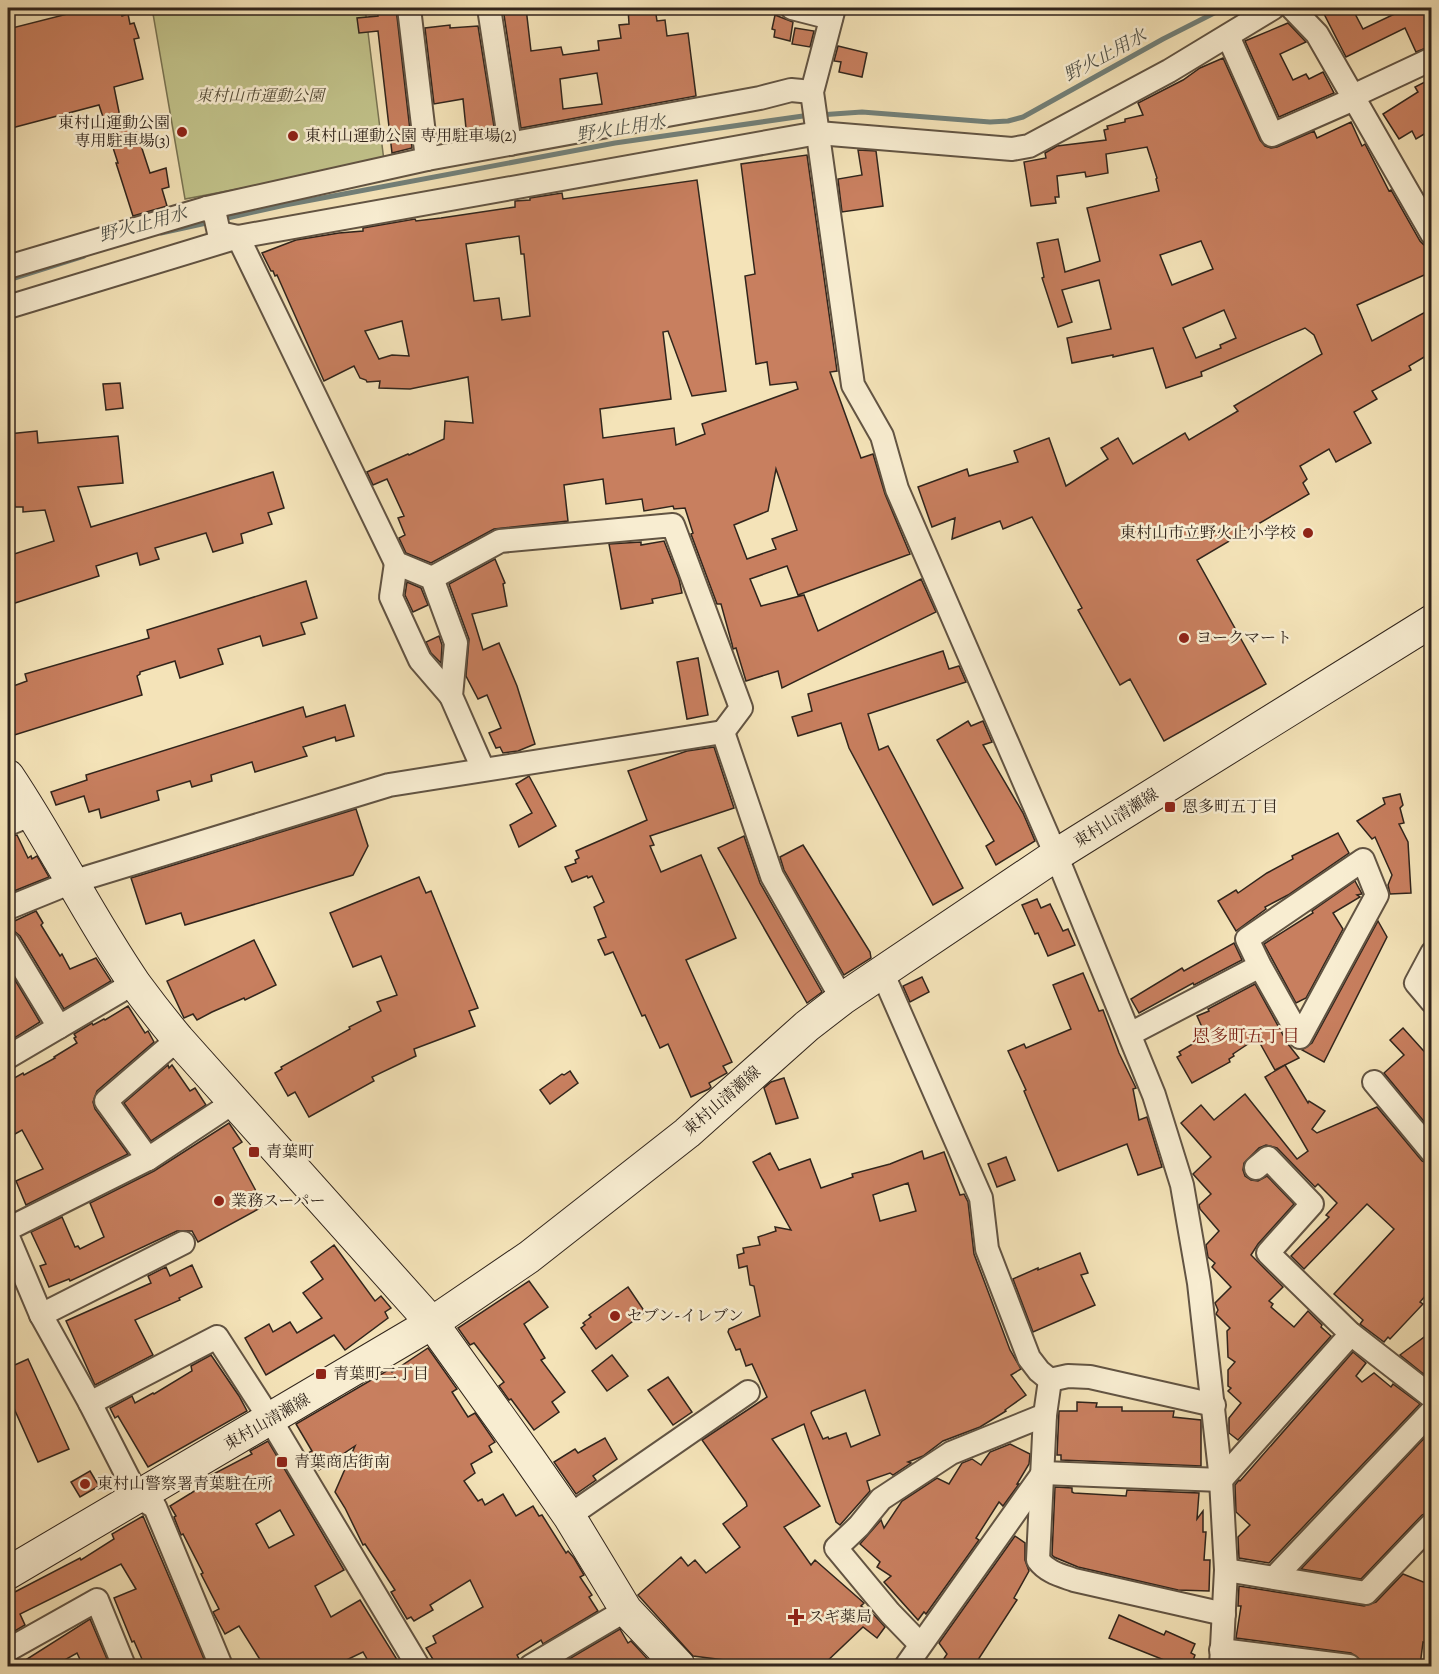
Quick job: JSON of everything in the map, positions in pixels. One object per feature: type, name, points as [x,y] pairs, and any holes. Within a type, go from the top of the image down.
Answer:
[{"type":"main road","name":"東村山清瀬線","points":[[8,1573],[432,1323],[529,1257],[687,1133],[807,1026],[842,999],[1056,855],[1431,621]]},
{"type":"main road","points":[[8,776],[20,819],[72,882],[134,983],[178,1039],[432,1323],[569,1516],[626,1610],[679,1666]]},
{"type":"street","points":[[409,8],[427,159]]},
{"type":"street","points":[[489,8],[510,144]]},
{"type":"street","points":[[792,8],[832,13],[812,93],[853,385],[882,436],[897,489],[1056,855],[1130,1034],[1160,1110],[1182,1185],[1199,1283],[1221,1480],[1226,1569],[1221,1658],[1349,1666]]},
{"type":"street","points":[[8,267],[220,223],[818,128],[1012,149],[1029,146],[1169,70],[1273,8]]},
{"type":"street","points":[[1292,8],[1317,34],[1431,234]]},
{"type":"street","points":[[1228,36],[1272,135],[1354,98],[1431,59]]},
{"type":"street","points":[[8,307],[220,223],[427,159],[760,98],[791,90],[812,93]]},
{"type":"street","points":[[220,223],[396,563],[391,597],[420,660],[451,696],[483,769]]},
{"type":"street","points":[[8,908],[72,882],[389,785],[723,732],[741,708],[673,525],[501,542],[432,578]]},
{"type":"street","points":[[396,563],[432,578],[456,643],[451,696]]},
{"type":"street","points":[[723,732],[772,876],[842,999]]},
{"type":"street","points":[[1363,860],[1377,895],[1300,1037],[1260,966],[1247,939],[1363,860]]},
{"type":"street","points":[[8,943],[59,1027]]},
{"type":"street","points":[[1431,953],[1416,983],[1431,1002]]},
{"type":"street","points":[[1130,1034],[1260,966]]},
{"type":"street","points":[[882,972],[981,1198],[987,1249],[1029,1358],[1050,1380]]},
{"type":"street","points":[[8,1057],[134,983]]},
{"type":"street","points":[[148,1159],[106,1101],[178,1039]]},
{"type":"street","points":[[1374,1082],[1431,1152]]},
{"type":"street","points":[[8,1229],[148,1159],[234,1102]]},
{"type":"street","points":[[1256,1168],[1268,1158],[1318,1198],[1268,1252],[1351,1334],[1431,1396]]},
{"type":"street","points":[[8,1237],[41,1315],[90,1403],[138,1497],[156,1507],[221,1666]]},
{"type":"street","points":[[41,1315],[183,1243]]},
{"type":"street","points":[[1221,1480],[1351,1334]]},
{"type":"street","points":[[90,1403],[217,1337],[270,1419],[418,1666]]},
{"type":"street","points":[[1050,1380],[1068,1376],[1090,1377],[1214,1405]]},
{"type":"street","points":[[1050,1380],[1045,1415],[1038,1560],[1043,1567],[1074,1580],[1224,1614]]},
{"type":"street","points":[[569,1516],[748,1392]]},
{"type":"street","points":[[1275,1577],[1431,1411]]},
{"type":"street","points":[[921,1644],[890,1613],[837,1548],[881,1499],[951,1453],[1045,1415]]},
{"type":"street","points":[[1043,1473],[1221,1480]]},
{"type":"street","points":[[906,1666],[1043,1473]]},
{"type":"street","points":[[1226,1569],[1366,1593],[1431,1524]]},
{"type":"street","points":[[8,1650],[97,1600],[124,1666]]},
{"type":"street","points":[[531,1666],[626,1610]]},
{"type":"green space","name":"東村山市運動公園","points":[[152,8],[365,8],[384,161],[185,199]]},
{"type":"building","points":[[91,8],[119,8],[122,16],[128,14],[130,24],[134,23],[139,38],[134,39],[143,79],[114,87],[121,122],[132,118],[150,173],[166,168],[169,187],[162,189],[167,206],[133,216],[99,105],[8,129],[8,29]]},
{"type":"building","points":[[377,8],[396,8],[412,148],[392,153],[378,31],[359,33],[357,18],[378,16]]},
{"type":"building","points":[[503,8],[526,8],[531,51],[561,47],[563,55],[599,50],[598,41],[621,38],[619,25],[629,24],[628,8],[655,8],[657,21],[665,20],[667,36],[688,33],[696,96],[521,128]],"holes":[[[597,73],[602,104],[563,109],[560,79]]]},
{"type":"building","points":[[1321,8],[1352,8],[1363,29],[1407,8],[1431,8],[1431,46],[1416,52],[1405,28],[1346,57]]},
{"type":"building","points":[[775,15],[793,22],[790,41],[774,37],[775,30],[772,29]]},
{"type":"building","points":[[1288,23],[1306,42],[1280,54],[1293,80],[1306,74],[1309,79],[1323,72],[1334,93],[1279,117],[1245,41]]},
{"type":"building","points":[[450,25],[450,28],[478,26],[495,133],[467,138],[463,99],[434,104],[425,28]]},
{"type":"building","points":[[795,28],[814,31],[810,47],[792,44]]},
{"type":"building","points":[[838,46],[867,53],[862,77],[839,72],[841,62],[834,61]]},
{"type":"building","points":[[1223,58],[1260,140],[1265,146],[1277,147],[1314,131],[1317,138],[1351,122],[1362,146],[1365,144],[1389,191],[1391,190],[1420,241],[1431,248],[1431,272],[1357,305],[1372,341],[1431,309],[1431,353],[1409,366],[1411,370],[1372,391],[1377,399],[1354,412],[1371,443],[1336,462],[1329,449],[1300,466],[1307,479],[1303,483],[1309,494],[1197,560],[1266,684],[1164,741],[1130,679],[1120,685],[1078,610],[1082,608],[1032,517],[1003,529],[1000,521],[952,539],[955,518],[932,527],[918,487],[967,469],[969,476],[1018,462],[1014,451],[1049,438],[1066,486],[1108,459],[1101,448],[1118,438],[1133,464],[1185,433],[1189,440],[1238,411],[1234,406],[1322,354],[1314,335],[1305,328],[1201,372],[1202,376],[1166,388],[1153,348],[1072,363],[1067,338],[1111,329],[1099,280],[1062,290],[1072,322],[1058,327],[1042,278],[1044,277],[1037,243],[1058,239],[1065,272],[1100,261],[1087,208],[1159,191],[1157,178],[1147,147],[1106,154],[1108,173],[1086,177],[1085,172],[1057,176],[1059,197],[1055,197],[1056,203],[1031,206],[1024,162],[1046,158],[1045,153],[1057,146],[1106,140],[1104,130],[1108,129],[1107,126],[1143,115],[1138,103],[1183,80],[1200,68]],"holes":[[[1201,241],[1213,269],[1172,285],[1160,255]],[[1224,310],[1236,338],[1220,345],[1221,348],[1196,358],[1183,328]]]},
{"type":"building","points":[[1431,74],[1431,130],[1416,139],[1412,131],[1399,139],[1383,114],[1418,92],[1415,87],[1429,80],[1427,76]]},
{"type":"building","points":[[858,150],[876,151],[883,206],[842,212],[838,179],[862,175]]},
{"type":"building","points":[[807,155],[837,371],[830,372],[861,458],[873,454],[885,494],[910,554],[798,595],[787,566],[750,579],[761,606],[804,595],[818,631],[921,579],[936,612],[782,688],[778,671],[746,681],[736,648],[733,649],[721,604],[717,604],[691,534],[693,533],[685,508],[674,509],[673,506],[644,511],[642,499],[606,504],[603,479],[564,485],[568,521],[494,529],[431,563],[406,553],[399,538],[405,535],[398,518],[404,516],[387,479],[373,485],[367,472],[444,439],[445,421],[473,423],[468,377],[410,389],[379,388],[380,381],[367,382],[360,378],[354,366],[324,381],[277,275],[275,276],[271,271],[262,253],[296,240],[363,231],[363,228],[415,219],[416,221],[441,218],[515,207],[515,201],[530,200],[530,198],[562,193],[563,199],[697,180],[726,391],[692,396],[668,331],[663,332],[671,399],[600,409],[603,438],[674,428],[676,445],[705,434],[702,424],[798,389],[796,382],[770,385],[767,362],[756,364],[745,276],[755,274],[741,164]],"holes":[[[519,236],[521,254],[524,254],[530,316],[502,320],[499,298],[474,301],[466,244]],[[402,321],[409,356],[392,355],[379,359],[365,331]],[[776,469],[797,530],[772,539],[776,549],[747,559],[734,525],[768,511]]]},
{"type":"building","points":[[120,383],[123,408],[106,410],[103,384]]},
{"type":"building","points":[[37,431],[38,443],[118,436],[123,483],[78,487],[91,527],[273,472],[284,508],[268,513],[272,524],[241,534],[243,543],[213,552],[206,533],[155,548],[159,559],[140,565],[137,553],[96,566],[99,576],[12,604],[8,591],[8,556],[54,541],[45,510],[23,512],[23,507],[15,507],[14,497],[8,497],[8,434]]},
{"type":"building","points":[[664,541],[682,593],[652,599],[653,603],[621,609],[609,544],[641,542],[641,545]]},
{"type":"building","points":[[495,559],[505,583],[503,584],[507,606],[472,614],[483,650],[499,643],[517,686],[535,744],[518,751],[503,753],[500,747],[496,748],[489,733],[501,728],[487,695],[478,699],[466,676],[469,639],[449,584]]},
{"type":"building","points":[[306,581],[317,618],[301,623],[305,634],[263,646],[260,636],[218,649],[223,664],[180,678],[175,661],[140,672],[137,676],[142,695],[8,737],[8,713],[14,711],[8,688],[27,681],[25,674],[149,638],[147,630]]},
{"type":"building","points":[[407,582],[421,588],[428,605],[413,612],[405,595]]},
{"type":"building","points":[[439,636],[442,645],[441,663],[431,653],[426,642]]},
{"type":"building","points":[[943,651],[949,669],[959,666],[966,682],[868,714],[879,750],[888,746],[963,888],[933,905],[849,748],[841,723],[798,736],[792,717],[812,711],[808,694]]},
{"type":"building","points":[[698,658],[708,715],[687,719],[677,662]]},
{"type":"building","points":[[345,705],[354,736],[336,741],[335,737],[303,747],[307,756],[255,772],[252,762],[211,775],[212,781],[192,787],[190,781],[157,791],[159,800],[101,818],[99,809],[89,812],[84,796],[56,805],[51,792],[87,780],[86,775],[303,707],[306,717]]},
{"type":"building","points":[[968,721],[971,726],[983,721],[992,742],[983,745],[1023,813],[1035,841],[996,865],[986,846],[994,841],[937,740]]},
{"type":"building","points":[[714,747],[734,808],[650,836],[654,845],[650,846],[661,872],[701,855],[736,938],[686,960],[732,1062],[723,1066],[727,1073],[709,1083],[711,1087],[709,1089],[691,1097],[668,1044],[660,1048],[645,1015],[642,1016],[613,952],[605,955],[598,940],[606,937],[594,907],[604,902],[592,876],[572,882],[565,867],[576,863],[575,860],[579,858],[576,851],[647,820],[628,771],[687,751]]},
{"type":"building","points":[[529,776],[556,826],[519,847],[510,825],[532,813],[516,784]]},
{"type":"building","points":[[1400,794],[1403,805],[1400,808],[1404,823],[1399,824],[1408,842],[1411,893],[1390,894],[1388,885],[1392,875],[1375,837],[1372,839],[1357,821],[1385,804],[1383,798]]},
{"type":"building","points":[[356,809],[368,846],[353,875],[185,925],[181,913],[146,924],[131,878]]},
{"type":"building","points":[[1338,833],[1349,853],[1288,895],[1265,907],[1266,909],[1236,931],[1218,901],[1236,890],[1238,893],[1293,859],[1292,856]]},
{"type":"building","points":[[17,835],[28,858],[31,856],[32,859],[37,856],[49,877],[14,891],[8,880],[8,837]]},
{"type":"building","points":[[744,836],[760,883],[822,992],[807,1003],[718,848]]},
{"type":"building","points":[[803,845],[870,952],[871,958],[844,975],[784,870],[780,857]]},
{"type":"building","points":[[419,877],[426,893],[431,891],[478,1008],[469,1011],[475,1026],[414,1049],[416,1056],[372,1077],[374,1081],[309,1117],[295,1092],[288,1096],[275,1073],[282,1069],[281,1067],[350,1029],[349,1027],[381,1011],[377,1002],[397,995],[381,956],[353,967],[330,913]]},
{"type":"building","points":[[1355,881],[1362,894],[1357,895],[1360,897],[1333,913],[1343,929],[1306,998],[1296,1003],[1264,944],[1313,913],[1312,911]]},
{"type":"building","points":[[1037,899],[1041,908],[1050,904],[1063,931],[1068,929],[1075,945],[1048,956],[1022,905]]},
{"type":"building","points":[[36,911],[43,923],[41,925],[70,969],[96,958],[111,981],[64,1009],[20,936],[8,930],[8,924]]},
{"type":"building","points":[[1378,921],[1387,937],[1324,1062],[1302,1050],[1312,1043]]},
{"type":"building","points":[[254,940],[276,985],[197,1020],[193,1014],[184,1018],[167,981]]},
{"type":"building","points":[[1234,943],[1242,960],[1194,985],[1193,983],[1139,1013],[1131,999],[1182,968],[1184,971]]},
{"type":"building","points":[[8,968],[40,1022],[8,1042]]},
{"type":"building","points":[[1083,973],[1099,1011],[1103,1010],[1119,1053],[1136,1088],[1133,1089],[1139,1120],[1147,1117],[1162,1167],[1138,1175],[1127,1144],[1058,1171],[1024,1091],[1026,1090],[1008,1051],[1024,1044],[1026,1048],[1071,1029],[1053,985]]},
{"type":"building","points":[[922,977],[929,992],[910,1002],[903,986]]},
{"type":"building","points":[[1255,984],[1288,1044],[1299,1058],[1275,1070],[1257,1038],[1233,1054],[1234,1056],[1229,1059],[1230,1062],[1192,1083],[1177,1057],[1181,1055],[1179,1052],[1206,1036],[1197,1016]]},
{"type":"building","points":[[128,1006],[145,1033],[148,1031],[154,1042],[97,1091],[93,1102],[95,1109],[128,1154],[26,1205],[16,1181],[43,1169],[22,1130],[8,1138],[8,1093],[13,1090],[9,1081],[55,1058],[77,1043],[74,1034],[92,1023],[93,1025],[105,1020]]},
{"type":"building","points":[[1403,1028],[1431,1059],[1431,1130],[1384,1073],[1404,1055],[1390,1040]]},
{"type":"building","points":[[168,1065],[169,1068],[172,1065],[190,1091],[195,1088],[206,1105],[151,1141],[124,1103]]},
{"type":"building","points":[[1285,1065],[1308,1103],[1309,1101],[1325,1111],[1312,1129],[1317,1133],[1377,1107],[1422,1161],[1431,1165],[1431,1289],[1420,1302],[1423,1304],[1390,1339],[1388,1337],[1384,1342],[1360,1324],[1363,1320],[1334,1294],[1394,1229],[1367,1204],[1304,1269],[1291,1256],[1329,1217],[1326,1215],[1337,1203],[1318,1184],[1315,1187],[1277,1148],[1266,1145],[1259,1148],[1244,1163],[1245,1176],[1258,1181],[1267,1176],[1294,1204],[1251,1255],[1283,1287],[1269,1301],[1273,1304],[1271,1307],[1294,1327],[1308,1311],[1331,1336],[1238,1440],[1229,1433],[1229,1418],[1241,1403],[1228,1391],[1231,1388],[1228,1386],[1228,1370],[1235,1362],[1228,1357],[1227,1331],[1230,1328],[1216,1314],[1218,1310],[1215,1303],[1231,1287],[1212,1267],[1215,1263],[1208,1257],[1206,1245],[1219,1231],[1200,1209],[1199,1205],[1211,1194],[1193,1174],[1211,1157],[1181,1123],[1201,1105],[1214,1120],[1245,1094],[1297,1159],[1308,1151],[1265,1077]]},
{"type":"building","points":[[570,1071],[578,1083],[550,1104],[540,1090]]},
{"type":"building","points":[[784,1078],[798,1118],[776,1124],[764,1088],[771,1082]]},
{"type":"building","points":[[229,1123],[242,1142],[233,1148],[264,1206],[198,1242],[192,1231],[177,1231],[70,1281],[69,1279],[49,1287],[40,1266],[46,1264],[31,1232],[62,1217],[75,1247],[78,1246],[80,1249],[104,1237],[90,1203],[154,1171]]},
{"type":"building","points":[[922,1151],[924,1159],[944,1152],[960,1195],[964,1194],[968,1202],[974,1254],[1010,1350],[1021,1369],[1011,1375],[1026,1395],[980,1427],[943,1441],[923,1456],[908,1462],[911,1463],[893,1475],[890,1473],[867,1481],[870,1491],[840,1525],[836,1522],[804,1424],[772,1439],[820,1506],[784,1527],[811,1565],[815,1560],[864,1603],[861,1606],[885,1627],[877,1638],[863,1627],[822,1666],[718,1666],[725,1660],[693,1656],[638,1595],[681,1557],[688,1566],[695,1560],[706,1573],[740,1547],[723,1524],[747,1506],[746,1502],[702,1440],[767,1397],[752,1364],[746,1366],[740,1349],[736,1350],[728,1332],[729,1329],[760,1316],[754,1286],[750,1285],[747,1266],[739,1268],[737,1255],[744,1253],[743,1248],[760,1245],[758,1237],[776,1231],[775,1227],[791,1230],[753,1162],[770,1153],[779,1170],[810,1159],[821,1188],[853,1177],[852,1174],[890,1164]],"holes":[[[908,1183],[916,1211],[880,1221],[873,1195]],[[865,1390],[880,1435],[851,1447],[846,1433],[823,1439],[812,1411]]]},
{"type":"building","points":[[1006,1157],[1015,1180],[997,1187],[988,1164]]},
{"type":"building","points":[[334,1245],[375,1301],[381,1296],[391,1308],[385,1312],[388,1318],[345,1350],[334,1335],[266,1375],[245,1338],[269,1324],[273,1332],[290,1322],[297,1333],[322,1318],[303,1293],[323,1279],[311,1262]]},
{"type":"building","points":[[1080,1253],[1088,1273],[1081,1275],[1095,1305],[1033,1332],[1013,1279]]},
{"type":"building","points":[[192,1265],[202,1287],[179,1298],[180,1300],[135,1320],[153,1355],[95,1385],[66,1321],[151,1283],[148,1276],[166,1267],[170,1276]]},
{"type":"building","points":[[529,1281],[548,1307],[524,1324],[545,1358],[541,1360],[565,1392],[552,1402],[559,1412],[534,1430],[499,1386],[504,1382],[474,1343],[470,1345],[458,1328]]},
{"type":"building","name":"セブン-イレブン","points":[[628,1287],[645,1312],[596,1349],[581,1328],[585,1325],[583,1323],[591,1317],[589,1315]]},
{"type":"building","points":[[1431,1332],[1431,1380],[1400,1355]]},
{"type":"building","points":[[428,1348],[457,1389],[452,1392],[468,1417],[475,1413],[495,1442],[489,1446],[492,1452],[471,1464],[475,1473],[464,1481],[478,1501],[482,1499],[485,1505],[503,1494],[516,1516],[533,1506],[539,1516],[542,1515],[566,1553],[568,1551],[574,1558],[584,1575],[580,1577],[592,1595],[589,1597],[598,1611],[543,1644],[541,1640],[517,1655],[518,1666],[437,1666],[426,1648],[436,1643],[433,1636],[483,1607],[470,1580],[430,1605],[433,1610],[414,1621],[411,1617],[407,1619],[391,1592],[395,1590],[365,1544],[363,1545],[335,1492],[355,1446],[319,1470],[308,1453],[312,1451],[296,1424],[390,1369],[392,1372]]},
{"type":"building","points":[[1353,1352],[1366,1363],[1356,1376],[1362,1382],[1374,1373],[1391,1387],[1393,1384],[1420,1404],[1269,1563],[1239,1558],[1238,1537],[1250,1525],[1236,1512],[1235,1485]]},
{"type":"building","points":[[211,1355],[247,1411],[148,1467],[118,1416],[115,1418],[110,1408],[132,1396],[135,1403],[154,1394],[192,1371],[191,1366]]},
{"type":"building","points":[[612,1355],[628,1376],[607,1391],[592,1371]]},
{"type":"building","points":[[28,1359],[69,1449],[38,1462],[8,1395],[8,1368]]},
{"type":"building","points":[[668,1377],[692,1412],[673,1425],[648,1390]]},
{"type":"building","points":[[1077,1402],[1097,1403],[1096,1407],[1122,1407],[1122,1411],[1174,1411],[1173,1417],[1201,1420],[1201,1466],[1061,1460],[1061,1455],[1057,1455],[1059,1411],[1077,1411]]},
{"type":"building","points":[[1431,1431],[1431,1511],[1422,1515],[1361,1579],[1301,1569]]},
{"type":"building","points":[[605,1438],[617,1459],[593,1476],[596,1480],[576,1494],[554,1462],[575,1449],[578,1453]]},
{"type":"building","points":[[268,1441],[344,1570],[315,1586],[331,1617],[360,1600],[401,1666],[371,1666],[363,1652],[334,1666],[264,1666],[239,1626],[225,1634],[213,1612],[219,1609],[183,1534],[181,1535],[174,1517],[176,1516],[170,1506],[201,1487],[198,1482],[252,1454],[250,1451]],"holes":[[[280,1510],[294,1535],[269,1548],[256,1524]]]},
{"type":"building","points":[[1010,1444],[1030,1454],[1029,1464],[1017,1484],[1019,1484],[1003,1506],[999,1502],[976,1538],[979,1540],[926,1614],[924,1612],[918,1620],[884,1582],[891,1576],[877,1567],[880,1562],[860,1544],[881,1520],[884,1528],[902,1501],[937,1478],[949,1484],[962,1463],[972,1459],[981,1465],[990,1452]]},
{"type":"building","name":"東村山警察署青葉駐在所","points":[[90,1471],[99,1486],[80,1497],[71,1482]]},
{"type":"building","points":[[1055,1487],[1072,1488],[1074,1493],[1126,1496],[1127,1490],[1199,1493],[1197,1519],[1203,1511],[1203,1532],[1206,1532],[1204,1560],[1210,1560],[1209,1591],[1178,1590],[1078,1567],[1054,1557],[1052,1555]]},
{"type":"building","points":[[143,1516],[207,1666],[145,1666],[134,1641],[132,1642],[114,1598],[136,1589],[121,1564],[20,1614],[25,1625],[8,1635],[8,1591],[11,1594],[80,1558],[81,1560],[114,1539],[112,1534]]},
{"type":"building","points":[[1015,1536],[1025,1543],[1025,1560],[1029,1571],[1014,1598],[1017,1600],[974,1666],[939,1666],[947,1654],[939,1643]]},
{"type":"building","points":[[1403,1574],[1431,1585],[1431,1645],[1423,1642],[1420,1666],[1400,1666],[1361,1660],[1351,1653],[1236,1638],[1241,1606],[1238,1606],[1239,1586],[1364,1606],[1376,1602]]},
{"type":"building","points":[[1119,1615],[1164,1635],[1166,1631],[1195,1644],[1191,1653],[1195,1655],[1191,1666],[1179,1666],[1109,1638]]},
{"type":"building","points":[[90,1619],[110,1666],[83,1666],[77,1653],[54,1666],[16,1666]]},
{"type":"building","points":[[620,1629],[628,1643],[631,1641],[654,1666],[557,1666]]},
{"type":"waterway","name":"野火止用水","points":[[819,115],[862,112],[990,122],[1008,121],[1023,117],[1163,39],[1224,8]]},
{"type":"waterway","name":"野火止用水","points":[[223,219],[285,205],[615,143],[810,115]]},
{"type":"waterway","name":"野火止用水","points":[[161,233],[211,222]]},
{"type":"waterway","name":"野火止用水","points":[[8,280],[84,256]]},
{"type":"place","name":"東村山運動公園 専用駐車場(3)","points":[[182,132]]},
{"type":"place","name":"東村山運動公園 専用駐車場(2)","points":[[293,136]]},
{"type":"place","name":"東村山市立野火止小学校","points":[[1308,533]]},
{"type":"place","name":"ヨークマート","points":[[1184,638]]},
{"type":"place","name":"恩多町五丁目","points":[[1170,807]]},
{"type":"place","name":"青葉町","points":[[254,1152]]},
{"type":"place","name":"業務スーパー","points":[[219,1201]]},
{"type":"place","name":"セブン-イレブン","points":[[615,1316]]},
{"type":"place","name":"青葉町二丁目","points":[[321,1374]]},
{"type":"place","name":"青葉商店街南","points":[[282,1462]]},
{"type":"place","name":"東村山警察署青葉駐在所","points":[[85,1484]]},
{"type":"place","name":"スギ薬局","points":[[796,1617]]},
{"type":"district","name":"恩多町五丁目","points":[[1246,1036]]}]
